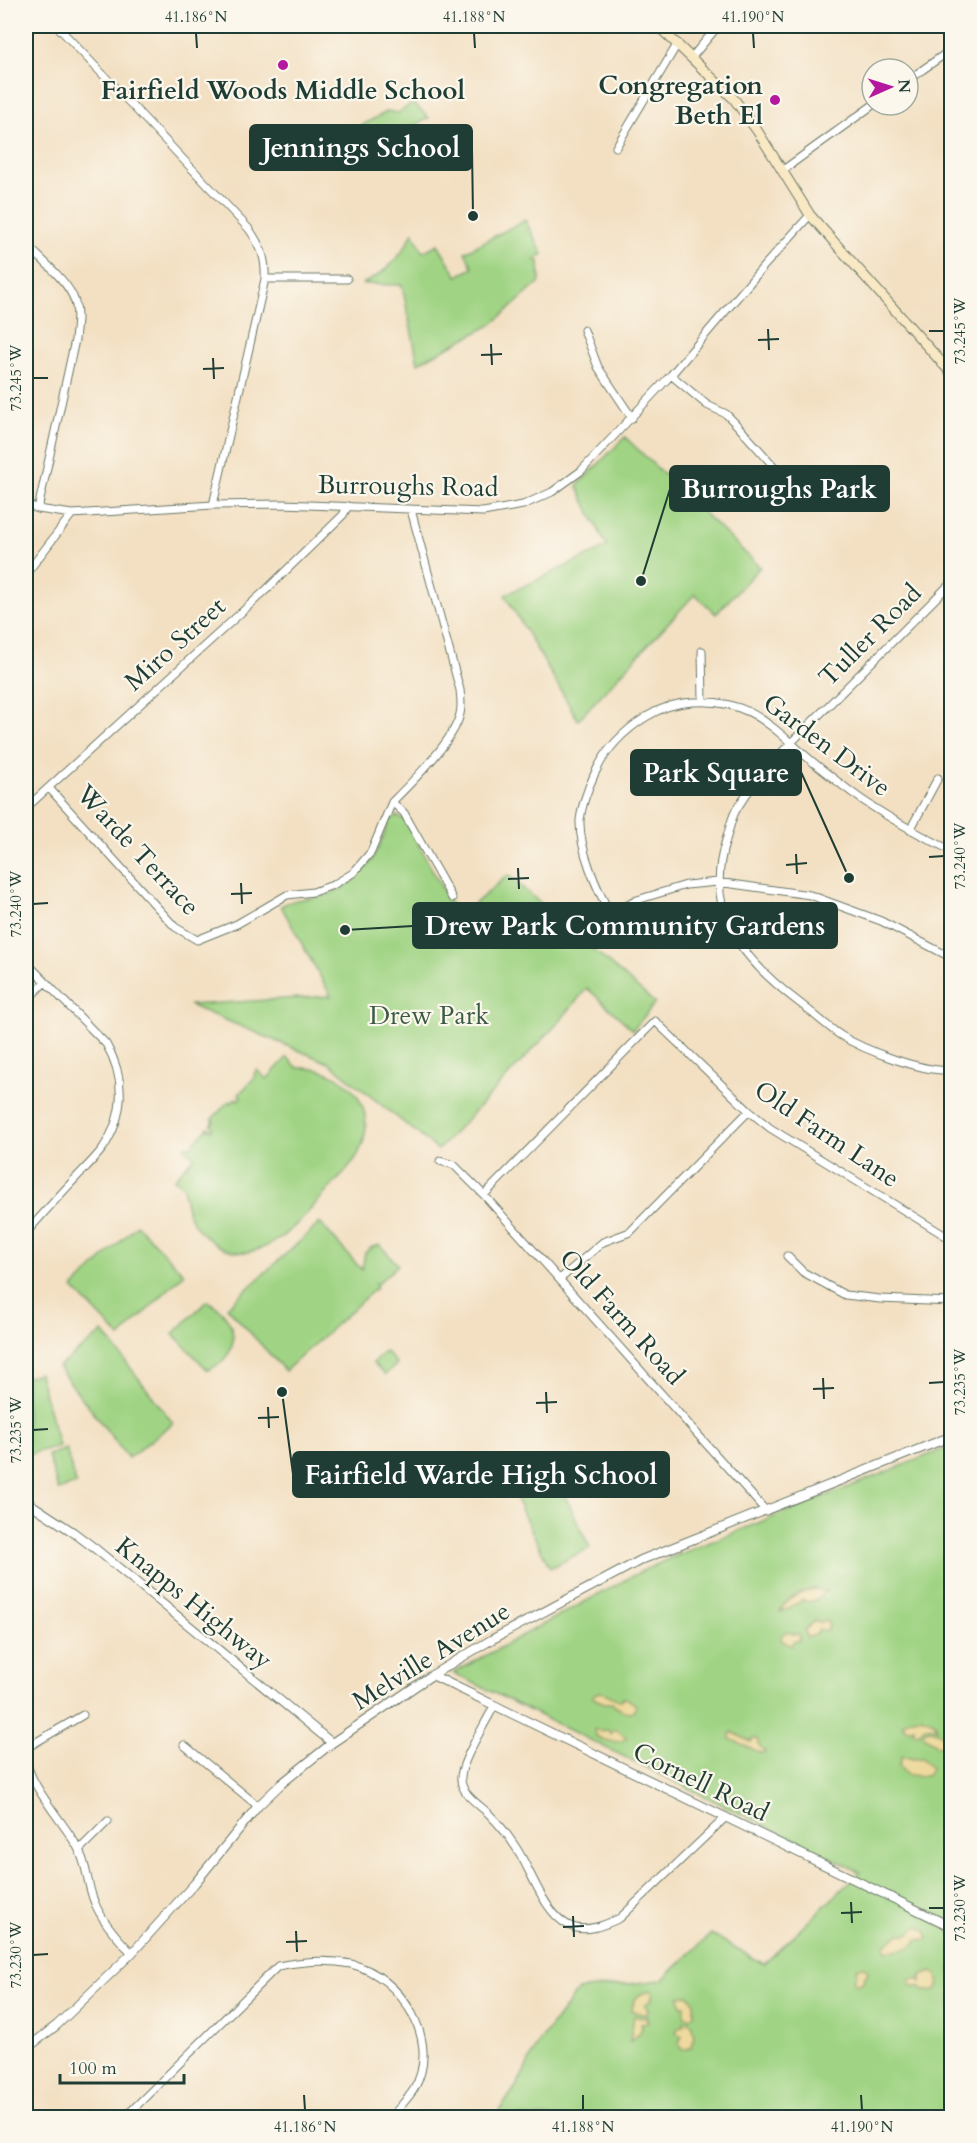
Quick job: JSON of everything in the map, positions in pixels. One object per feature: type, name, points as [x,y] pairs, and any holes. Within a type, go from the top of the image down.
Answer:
[{"type":"main road","points":[[658,26],[734,99],[783,170],[810,215],[951,374]]},
{"type":"street","points":[[57,26],[249,229],[261,247],[266,264],[265,279],[213,505]]},
{"type":"street","points":[[692,57],[718,26]]},
{"type":"street","points":[[616,147],[678,43]]},
{"type":"street","points":[[920,71],[951,49]]},
{"type":"street","points":[[783,170],[860,114]]},
{"type":"street","name":"Burroughs Road","points":[[26,504],[38,509],[72,514],[213,505],[348,506],[483,512],[523,506],[552,492],[581,471],[671,375],[810,215]]},
{"type":"street","points":[[26,244],[65,284],[75,302],[78,318],[38,509]]},
{"type":"street","points":[[265,279],[347,279]]},
{"type":"street","points":[[584,330],[598,367],[632,418]]},
{"type":"street","points":[[942,364],[951,357]]},
{"type":"street","points":[[671,375],[707,405],[726,414],[735,423],[788,482],[796,505]]},
{"type":"street","name":"Miro Street","points":[[26,808],[266,590],[344,515],[348,506]]},
{"type":"street","name":"Warde Terrace","points":[[49,788],[176,927],[197,940],[237,924],[287,895],[313,892],[333,885],[353,873],[371,852],[392,802],[418,775],[452,733],[460,715],[460,690],[411,510]]},
{"type":"street","points":[[26,574],[72,514]]},
{"type":"street","name":"Tuller Road","points":[[718,882],[722,853],[736,811],[762,776],[792,742],[951,582]]},
{"type":"street","points":[[702,651],[703,701]]},
{"type":"street","name":"Garden Drive","points":[[611,914],[602,899],[587,862],[580,821],[586,793],[597,768],[612,746],[630,727],[655,711],[682,703],[703,701],[738,706],[765,720],[852,792],[910,830],[951,851]]},
{"type":"street","points":[[910,830],[938,778]]},
{"type":"street","points":[[392,802],[404,813],[452,898]]},
{"type":"street","points":[[718,882],[726,918],[737,943],[752,962],[783,990],[842,1035],[914,1066],[931,1070],[951,1070]]},
{"type":"street","points":[[589,933],[611,914],[637,900],[686,885],[718,882],[810,896],[881,921],[951,958]]},
{"type":"street","points":[[26,962],[106,1044],[116,1060],[120,1079],[120,1101],[116,1120],[103,1148],[26,1233]]},
{"type":"street","points":[[26,1001],[45,982]]},
{"type":"street","name":"Old Farm Lane","points":[[484,1194],[655,1022],[770,1128],[949,1238],[951,1242]]},
{"type":"street","points":[[560,1280],[603,1242],[630,1232],[748,1110]]},
{"type":"street","name":"Old Farm Road","points":[[440,1161],[454,1165],[484,1194],[766,1511]]},
{"type":"street","points":[[787,1256],[802,1272],[845,1295],[951,1302]]},
{"type":"street","name":"Melville Avenue","points":[[26,2049],[57,2025],[132,1953],[195,1883],[258,1806],[281,1784],[332,1743],[432,1675],[491,1640],[641,1560],[951,1436]]},
{"type":"street","name":"Knapps Highway","points":[[26,1501],[97,1550],[332,1743]]},
{"type":"street","name":"Cornell Road","points":[[432,1675],[951,1927]]},
{"type":"street","points":[[494,1706],[461,1770],[461,1783],[468,1795],[491,1815],[516,1847],[550,1909],[568,1925],[587,1929],[604,1926],[620,1918],[726,1817]]},
{"type":"street","points":[[26,1748],[84,1715]]},
{"type":"street","points":[[184,1745],[258,1806]]},
{"type":"street","points":[[26,1757],[26,1765],[35,1782],[79,1850],[94,1903],[132,1953]]},
{"type":"street","points":[[79,1850],[108,1821]]},
{"type":"street","points":[[124,2118],[278,1966],[323,1960],[352,1964],[380,1975],[401,1995],[420,2029],[423,2059],[414,2088],[391,2118]]},
{"type":"green space","points":[[413,103],[429,118],[358,155],[346,134],[388,111],[398,113]]},
{"type":"green space","points":[[525,220],[543,254],[535,260],[539,261],[540,282],[491,325],[418,363],[402,285],[362,284],[379,275],[393,263],[413,232],[423,252],[438,244],[457,276],[473,268],[465,252]]},
{"type":"green space","points":[[625,437],[760,567],[716,614],[695,594],[578,720],[505,595],[607,547],[577,486]]},
{"type":"green space","name":"Drew Park","points":[[396,816],[407,823],[458,918],[508,875],[655,1003],[633,1030],[587,988],[558,1023],[438,1150],[329,1063],[189,1005],[331,996],[281,906],[332,893],[355,879],[379,847],[389,820]]},
{"type":"green space","points":[[287,1057],[298,1068],[329,1073],[353,1090],[361,1102],[365,1116],[365,1132],[361,1148],[341,1176],[304,1217],[276,1241],[261,1249],[245,1252],[228,1250],[211,1241],[194,1224],[186,1204],[184,1187],[174,1179],[194,1157],[184,1148],[187,1145],[190,1147],[208,1127],[211,1130],[214,1121],[212,1119],[229,1101],[231,1103],[241,1097],[239,1094],[256,1076],[254,1073],[257,1070],[267,1079]]},
{"type":"green space","points":[[320,1223],[362,1270],[365,1253],[372,1247],[380,1245],[398,1265],[377,1284],[374,1283],[377,1287],[285,1371],[227,1307]]},
{"type":"green space","points":[[137,1225],[184,1274],[120,1337],[73,1288]]},
{"type":"green space","points":[[207,1301],[226,1316],[233,1336],[228,1355],[208,1370],[173,1334]]},
{"type":"green space","points":[[103,1332],[173,1423],[128,1458],[58,1367]]},
{"type":"green space","points":[[385,1351],[397,1364],[385,1375],[373,1363]]},
{"type":"green space","points":[[39,1373],[59,1446],[26,1455],[26,1377]]},
{"type":"green space","points":[[951,1446],[951,2117],[495,2117],[519,2082],[538,2044],[578,1990],[662,1980],[711,1934],[764,1964],[860,1872],[453,1673],[640,1572]]},
{"type":"green space","points":[[66,1449],[76,1484],[58,1490],[48,1455]]},
{"type":"green space","points":[[557,1479],[590,1548],[550,1568],[516,1499]]},
{"type":"sand","points":[[814,1589],[827,1591],[816,1600],[809,1602],[802,1600],[780,1612],[794,1597]]},
{"type":"sand","points":[[815,1620],[827,1621],[829,1628],[825,1631],[819,1629],[817,1634],[807,1638],[805,1630]]},
{"type":"sand","points":[[788,1632],[795,1635],[798,1633],[800,1637],[791,1646],[781,1640],[782,1634]]},
{"type":"sand","points":[[600,1692],[622,1701],[622,1698],[626,1698],[636,1705],[634,1711],[622,1711],[612,1703],[604,1703],[593,1698],[594,1694]]},
{"type":"sand","points":[[921,1717],[934,1722],[937,1728],[925,1727],[916,1733],[913,1731],[914,1727],[908,1730],[902,1724],[911,1718]]},
{"type":"sand","points":[[594,1730],[608,1730],[611,1734],[613,1730],[617,1730],[627,1738],[616,1742],[604,1740],[596,1736]]},
{"type":"sand","points":[[928,1730],[937,1731],[944,1737],[943,1746],[937,1747],[923,1736],[923,1733]]},
{"type":"sand","points":[[732,1732],[751,1742],[757,1739],[765,1752],[761,1753],[730,1739]]},
{"type":"sand","points":[[902,1756],[913,1759],[922,1758],[931,1768],[928,1775],[907,1775],[899,1766]]},
{"type":"sand","points":[[916,1927],[927,1932],[928,1939],[917,1940],[913,1946],[908,1948],[885,1950],[885,1945],[901,1934],[909,1934]]},
{"type":"sand","points":[[863,1966],[868,1971],[867,1975],[860,1984],[855,1984],[853,1980],[857,1973],[856,1968]]},
{"type":"sand","points":[[933,1972],[938,1981],[935,1990],[924,1991],[921,1987],[910,1985],[910,1980],[917,1978],[921,1982],[921,1976]]},
{"type":"sand","points":[[651,1991],[653,1993],[651,2000],[645,2005],[648,2010],[647,2015],[632,2011],[637,1997]]},
{"type":"sand","points":[[688,1995],[694,2002],[694,2014],[690,2018],[684,2015],[685,2006],[681,2006],[679,1996]]},
{"type":"sand","points":[[634,2016],[647,2018],[648,2022],[641,2023],[642,2029],[630,2042]]},
{"type":"sand","points":[[684,2021],[691,2023],[694,2036],[691,2047],[684,2050],[680,2048],[679,2042],[682,2037],[676,2032],[684,2025]]},
{"type":"place","name":"Fairfield Woods Middle School","points":[[283,65]]},
{"type":"place","name":"Congregation Beth El","points":[[775,100]]},
{"type":"place","name":"Jennings School","points":[[473,216]]},
{"type":"place","name":"Burroughs Park","points":[[641,581]]},
{"type":"place","name":"Park Square","points":[[849,878]]},
{"type":"place","name":"Drew Park Community Gardens","points":[[345,930]]},
{"type":"place","name":"Fairfield Warde High School","points":[[282,1392]]}]
